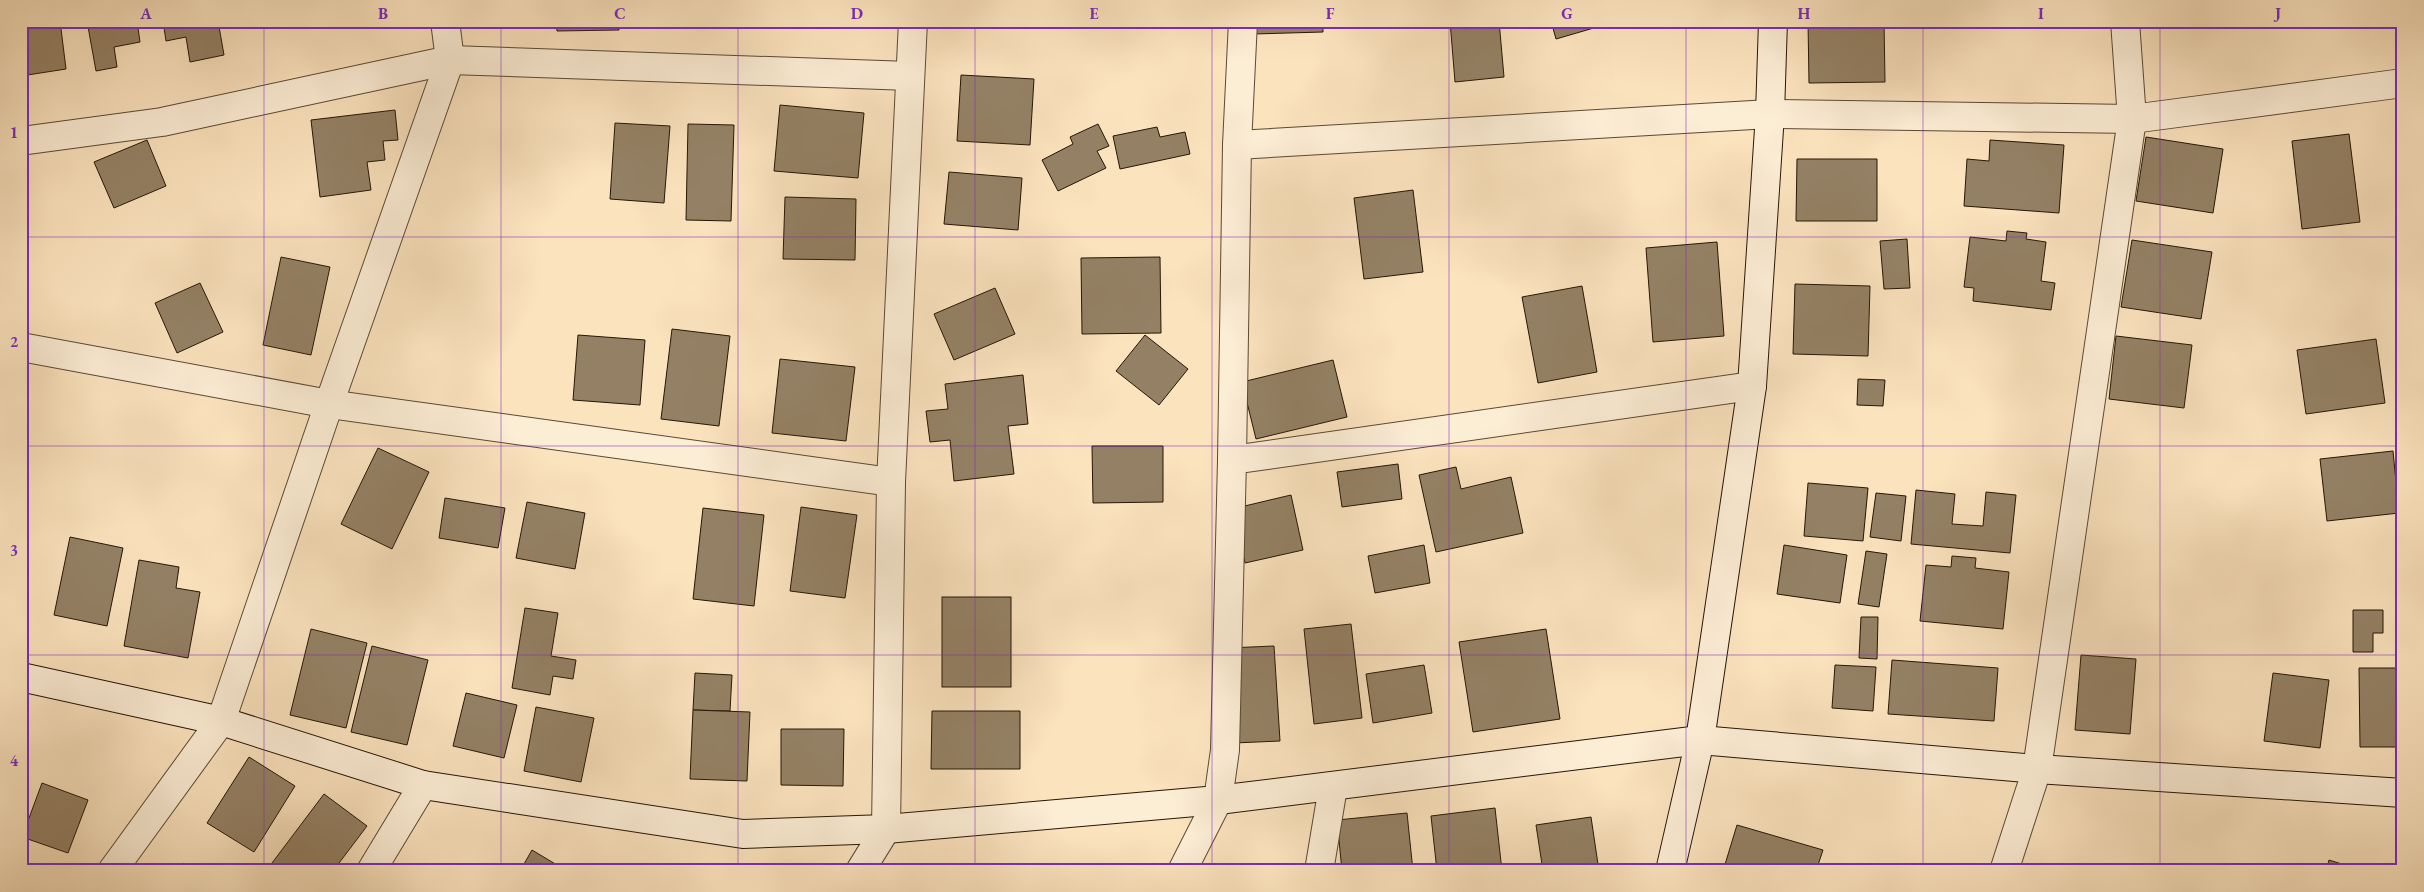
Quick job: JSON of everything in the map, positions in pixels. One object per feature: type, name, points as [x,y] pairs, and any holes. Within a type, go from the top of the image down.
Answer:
[{"type":"street","points":[[112,871],[221,721],[329,404],[450,60],[445,21]]},
{"type":"street","points":[[860,871],[886,829],[891,482],[912,21]]},
{"type":"street","points":[[1182,871],[1218,800],[1225,750],[1232,460],[1236,145],[1243,21]]},
{"type":"street","points":[[1670,871],[1700,740],[1752,386],[1770,114],[1773,21]]},
{"type":"street","points":[[2004,871],[2037,769],[2132,119],[2125,21]]},
{"type":"street","points":[[21,141],[162,122],[450,60],[910,76]]},
{"type":"street","points":[[1236,145],[1770,114],[2132,119],[2403,83]]},
{"type":"street","points":[[21,347],[329,404],[891,482]]},
{"type":"street","points":[[1232,460],[1752,386]]},
{"type":"street","points":[[21,677],[221,721],[424,785],[743,834],[886,829],[1218,800],[1700,740],[2037,769],[2403,793]]},
{"type":"street","points":[[370,871],[424,785]]},
{"type":"street","points":[[1319,871],[1333,787]]},
{"type":"building","points":[[21,21],[60,21],[66,69],[21,76]]},
{"type":"building","points":[[87,21],[137,21],[140,42],[114,47],[117,67],[96,71]]},
{"type":"building","points":[[163,21],[218,21],[224,55],[190,62],[186,37],[166,41]]},
{"type":"building","points":[[556,21],[619,21],[619,30],[557,31]]},
{"type":"building","points":[[1253,21],[1323,21],[1323,32],[1254,34]]},
{"type":"building","points":[[1450,21],[1499,21],[1504,77],[1455,82]]},
{"type":"building","points":[[1551,21],[1603,21],[1604,25],[1556,39]]},
{"type":"building","points":[[1808,21],[1884,21],[1885,82],[1809,83]]},
{"type":"building","points":[[961,75],[1034,79],[1030,145],[957,141]]},
{"type":"building","points":[[780,105],[864,113],[858,178],[774,171]]},
{"type":"building","points":[[395,110],[398,140],[383,141],[385,160],[367,162],[371,190],[320,197],[311,120]]},
{"type":"building","points":[[615,123],[670,126],[664,203],[610,199]]},
{"type":"building","points":[[688,124],[734,125],[731,221],[686,220]]},
{"type":"building","points":[[1098,124],[1109,146],[1097,151],[1106,168],[1058,191],[1042,160],[1073,144],[1070,137]]},
{"type":"building","points":[[1157,127],[1160,137],[1185,132],[1190,154],[1120,169],[1113,136]]},
{"type":"building","points":[[2349,134],[2360,222],[2302,229],[2292,141]]},
{"type":"building","points":[[2146,137],[2223,149],[2213,213],[2136,201]]},
{"type":"building","points":[[147,140],[166,186],[114,208],[94,162]]},
{"type":"building","points":[[1990,140],[2064,145],[2059,213],[1964,206],[1967,159],[1989,161]]},
{"type":"building","points":[[1797,159],[1877,159],[1877,221],[1796,221]]},
{"type":"building","points":[[949,172],[1022,178],[1018,230],[944,224]]},
{"type":"building","points":[[1413,190],[1423,272],[1364,279],[1354,198]]},
{"type":"building","points":[[785,197],[856,199],[855,260],[783,259]]},
{"type":"building","points":[[2007,231],[2027,233],[2026,239],[2046,242],[2041,281],[2055,283],[2051,310],[1973,301],[1974,288],[1964,287],[1970,237],[2006,241]]},
{"type":"building","points":[[1907,239],[1910,288],[1884,289],[1880,241]]},
{"type":"building","points":[[2132,240],[2212,252],[2201,319],[2121,307]]},
{"type":"building","points":[[1717,242],[1724,336],[1653,342],[1646,248]]},
{"type":"building","points":[[281,257],[330,267],[311,355],[263,345]]},
{"type":"building","points":[[1160,257],[1161,333],[1082,334],[1081,258]]},
{"type":"building","points":[[200,283],[223,332],[177,353],[155,303]]},
{"type":"building","points":[[1795,284],[1870,286],[1868,356],[1793,354]]},
{"type":"building","points":[[1582,286],[1597,372],[1538,383],[1522,297]]},
{"type":"building","points":[[995,288],[1015,334],[954,360],[934,314]]},
{"type":"building","points":[[672,329],[730,336],[719,426],[661,419]]},
{"type":"building","points":[[578,335],[645,340],[640,405],[573,400]]},
{"type":"building","points":[[1145,335],[1188,369],[1159,405],[1116,371]]},
{"type":"building","points":[[2116,336],[2192,345],[2184,408],[2109,399]]},
{"type":"building","points":[[2376,339],[2385,403],[2306,414],[2297,350]]},
{"type":"building","points":[[780,359],[855,367],[846,441],[772,433]]},
{"type":"building","points":[[1333,360],[1347,417],[1256,439],[1242,382]]},
{"type":"building","points":[[1023,375],[1028,424],[1008,426],[1014,474],[954,481],[950,440],[930,442],[926,411],[948,409],[945,384]]},
{"type":"building","points":[[1858,379],[1885,380],[1883,406],[1857,405]]},
{"type":"building","points":[[1092,446],[1163,446],[1163,502],[1093,503]]},
{"type":"building","points":[[378,448],[429,472],[392,549],[341,524]]},
{"type":"building","points":[[2393,451],[2399,513],[2327,521],[2320,459]]},
{"type":"building","points":[[1398,464],[1402,499],[1342,507],[1337,472]]},
{"type":"building","points":[[1456,467],[1461,489],[1511,477],[1523,533],[1436,552],[1419,475]]},
{"type":"building","points":[[1808,483],[1868,488],[1863,541],[1804,536]]},
{"type":"building","points":[[1916,490],[1955,494],[1952,524],[1983,526],[1986,492],[2016,495],[2010,553],[1911,544]]},
{"type":"building","points":[[1876,493],[1906,496],[1901,541],[1870,537]]},
{"type":"building","points":[[1291,495],[1303,550],[1245,563],[1232,509]]},
{"type":"building","points":[[445,498],[505,508],[498,548],[439,538]]},
{"type":"building","points":[[527,502],[585,513],[575,569],[516,558]]},
{"type":"building","points":[[801,507],[857,515],[845,598],[790,591]]},
{"type":"building","points":[[703,508],[764,515],[754,606],[693,599]]},
{"type":"building","points":[[70,537],[123,548],[107,626],[54,615]]},
{"type":"building","points":[[1424,545],[1430,583],[1375,593],[1368,556]]},
{"type":"building","points":[[1784,545],[1847,555],[1840,603],[1777,594]]},
{"type":"building","points":[[1866,551],[1887,554],[1879,607],[1858,604]]},
{"type":"building","points":[[1952,556],[1976,558],[1975,568],[2009,572],[2003,629],[1920,621],[1926,565],[1951,567]]},
{"type":"building","points":[[139,560],[179,567],[176,588],[200,592],[188,658],[124,646]]},
{"type":"building","points":[[942,597],[1011,597],[1011,687],[942,687]]},
{"type":"building","points":[[525,608],[558,613],[551,656],[576,660],[573,679],[553,676],[550,695],[512,688]]},
{"type":"building","points":[[2353,610],[2383,610],[2383,633],[2373,633],[2373,652],[2353,652]]},
{"type":"building","points":[[1861,617],[1878,617],[1877,659],[1859,658]]},
{"type":"building","points":[[1351,624],[1362,718],[1314,724],[1304,629]]},
{"type":"building","points":[[311,629],[367,643],[346,728],[290,715]]},
{"type":"building","points":[[1546,629],[1560,719],[1473,732],[1459,642]]},
{"type":"building","points":[[372,646],[428,660],[407,745],[351,732]]},
{"type":"building","points":[[1274,646],[1280,741],[1234,743],[1228,648]]},
{"type":"building","points":[[2081,655],[2136,659],[2130,734],[2075,730]]},
{"type":"building","points":[[1892,660],[1998,668],[1994,721],[1888,714]]},
{"type":"building","points":[[1424,665],[1432,713],[1373,723],[1366,674]]},
{"type":"building","points":[[1835,665],[1876,667],[1873,711],[1832,708]]},
{"type":"building","points":[[2359,668],[2403,668],[2403,747],[2360,747]]},
{"type":"building","points":[[695,673],[732,675],[730,711],[693,710]]},
{"type":"building","points":[[2273,673],[2329,680],[2320,748],[2264,741]]},
{"type":"building","points":[[466,693],[517,705],[504,758],[453,746]]},
{"type":"building","points":[[536,707],[594,718],[581,782],[524,771]]},
{"type":"building","points":[[693,710],[750,712],[747,781],[690,779]]},
{"type":"building","points":[[932,711],[1020,711],[1020,769],[931,769]]},
{"type":"building","points":[[781,729],[844,729],[843,786],[781,785]]},
{"type":"building","points":[[249,757],[295,786],[254,852],[207,823]]},
{"type":"building","points":[[42,783],[88,800],[68,853],[22,837]]},
{"type":"building","points":[[324,794],[367,826],[333,871],[282,871],[272,863]]},
{"type":"building","points":[[1495,808],[1502,871],[1437,871],[1431,816]]},
{"type":"building","points":[[1407,813],[1413,871],[1342,871],[1337,820]]},
{"type":"building","points":[[1591,817],[1599,871],[1543,871],[1536,825]]},
{"type":"building","points":[[1737,825],[1823,850],[1816,871],[1723,871]]},
{"type":"building","points":[[532,850],[567,871],[520,871]]},
{"type":"building","points":[[2329,860],[2364,871],[2326,871]]},
{"type":"building","points":[[183,863],[194,871],[177,871]]}]
